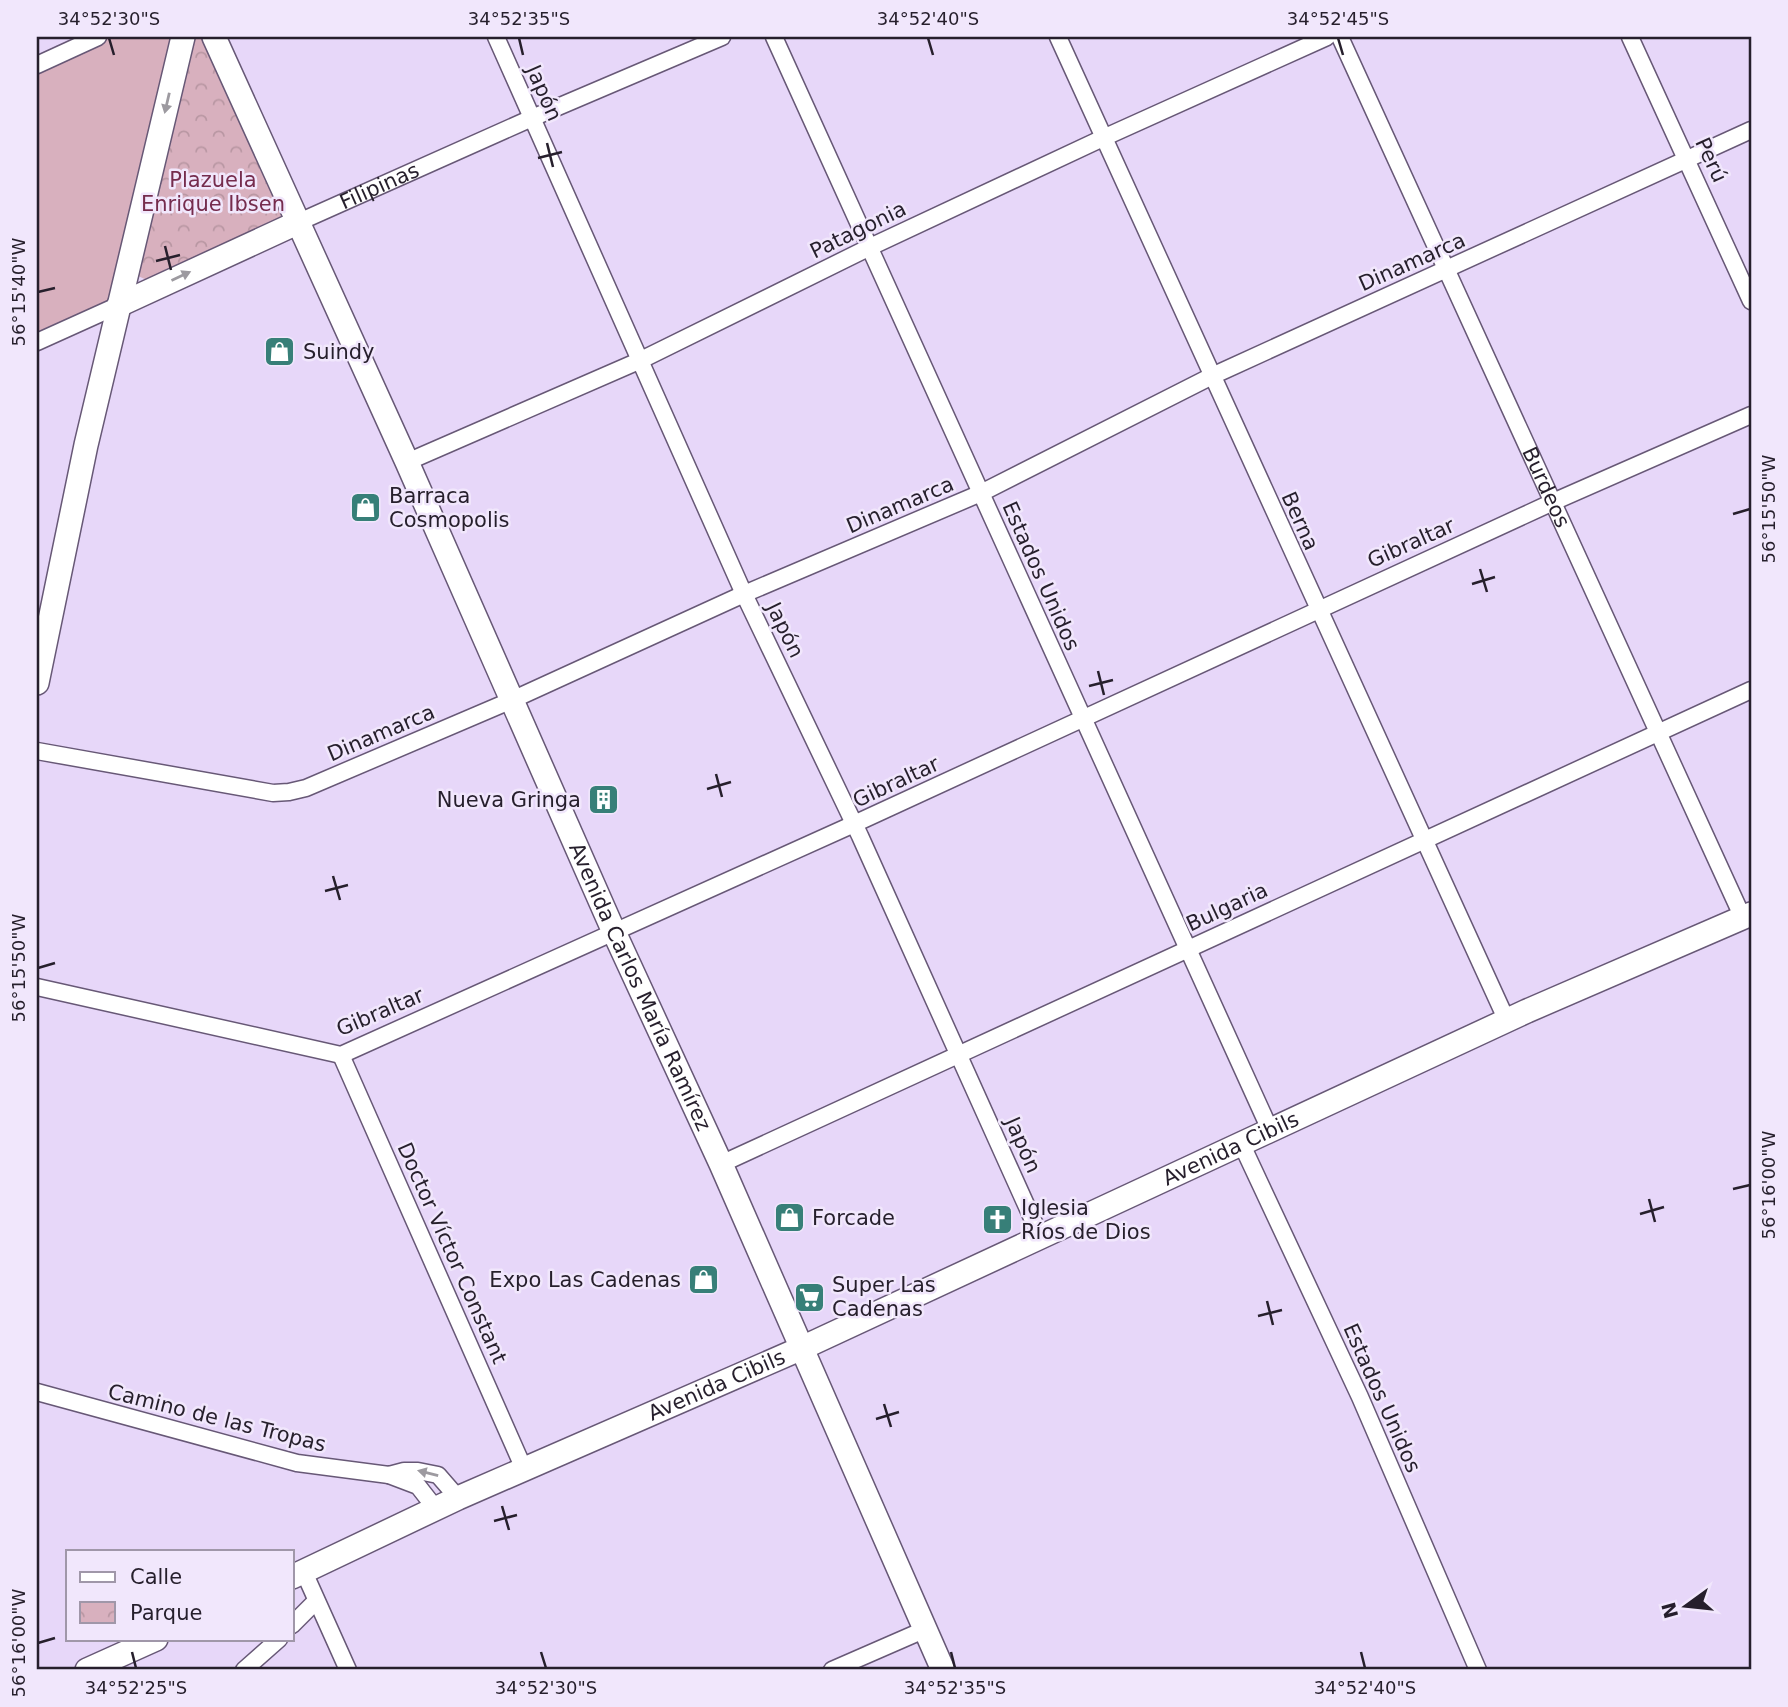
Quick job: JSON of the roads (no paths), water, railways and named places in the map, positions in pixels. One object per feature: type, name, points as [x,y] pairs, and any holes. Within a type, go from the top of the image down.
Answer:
[{"type":"street","points":[[37,65],[98,37]]},
{"type":"street","points":[[37,683],[86,445],[183,37]]},
{"type":"street","name":"Avenida Carlos María Ramírez","points":[[214,37],[407,462],[614,932],[721,1164],[943,1670]]},
{"type":"street","name":"Japón","points":[[496,37],[744,594],[854,824],[1041,1238]]},
{"type":"street","name":"Filipinas","points":[[37,342],[532,118],[722,37]]},
{"type":"street","name":"Estados Unidos","points":[[774,37],[1271,1132]]},
{"type":"street","name":"Berna","points":[[1058,37],[1507,1021]]},
{"type":"street","name":"Patagonia","points":[[407,462],[641,360],[868,248],[1327,37]]},
{"type":"street","name":"Burdeos","points":[[1340,37],[1749,923]]},
{"type":"street","name":"Perú","points":[[1630,37],[1751,301]]},
{"type":"street","name":"Dinamarca","points":[[37,751],[273,793],[306,788],[512,700],[744,594],[981,493],[1212,376],[1751,130]]},
{"type":"street","name":"Gibraltar","points":[[37,987],[341,1055],[854,824],[1317,609],[1751,415]]},
{"type":"street","name":"Bulgaria","points":[[721,1164],[1751,690]]},
{"type":"street","name":"Avenida Cibils","points":[[298,1574],[458,1498],[802,1348],[1507,1021],[1749,923]]},
{"type":"street","name":"Doctor Víctor Constant","points":[[341,1055],[524,1469]]},
{"type":"street","name":"Estados Unidos","points":[[1242,1145],[1360,1397],[1478,1670]]},
{"type":"street","name":"Camino de las Tropas","points":[[37,1392],[297,1463],[389,1475],[418,1486],[436,1509]]},
{"type":"street","name":"Camino de las Tropas","points":[[389,1475],[404,1471],[438,1475],[458,1498]]},
{"type":"street","points":[[298,1574],[316,1601],[348,1670]]},
{"type":"street","points":[[294,1623],[316,1601]]},
{"type":"street","points":[[831,1670],[926,1629]]},
{"type":"street","points":[[87,1670],[154,1640]]},
{"type":"street","points":[[244,1670],[278,1640]]},
{"type":"place","name":"Suindy","points":[[280,352]]},
{"type":"place","name":"Barraca Cosmopolis","points":[[366,508]]},
{"type":"place","name":"Nueva Gringa","points":[[604,800]]},
{"type":"place","name":"Forcade","points":[[789,1218]]},
{"type":"place","name":"Iglesia Ríos de Dios","points":[[998,1220]]},
{"type":"place","name":"Expo Las Cadenas","points":[[704,1280]]},
{"type":"place","name":"Super Las Cadenas","points":[[809,1297]]},
{"type":"park label","name":"Plazuela Enrique Ibsen","points":[[213,192]]}]
